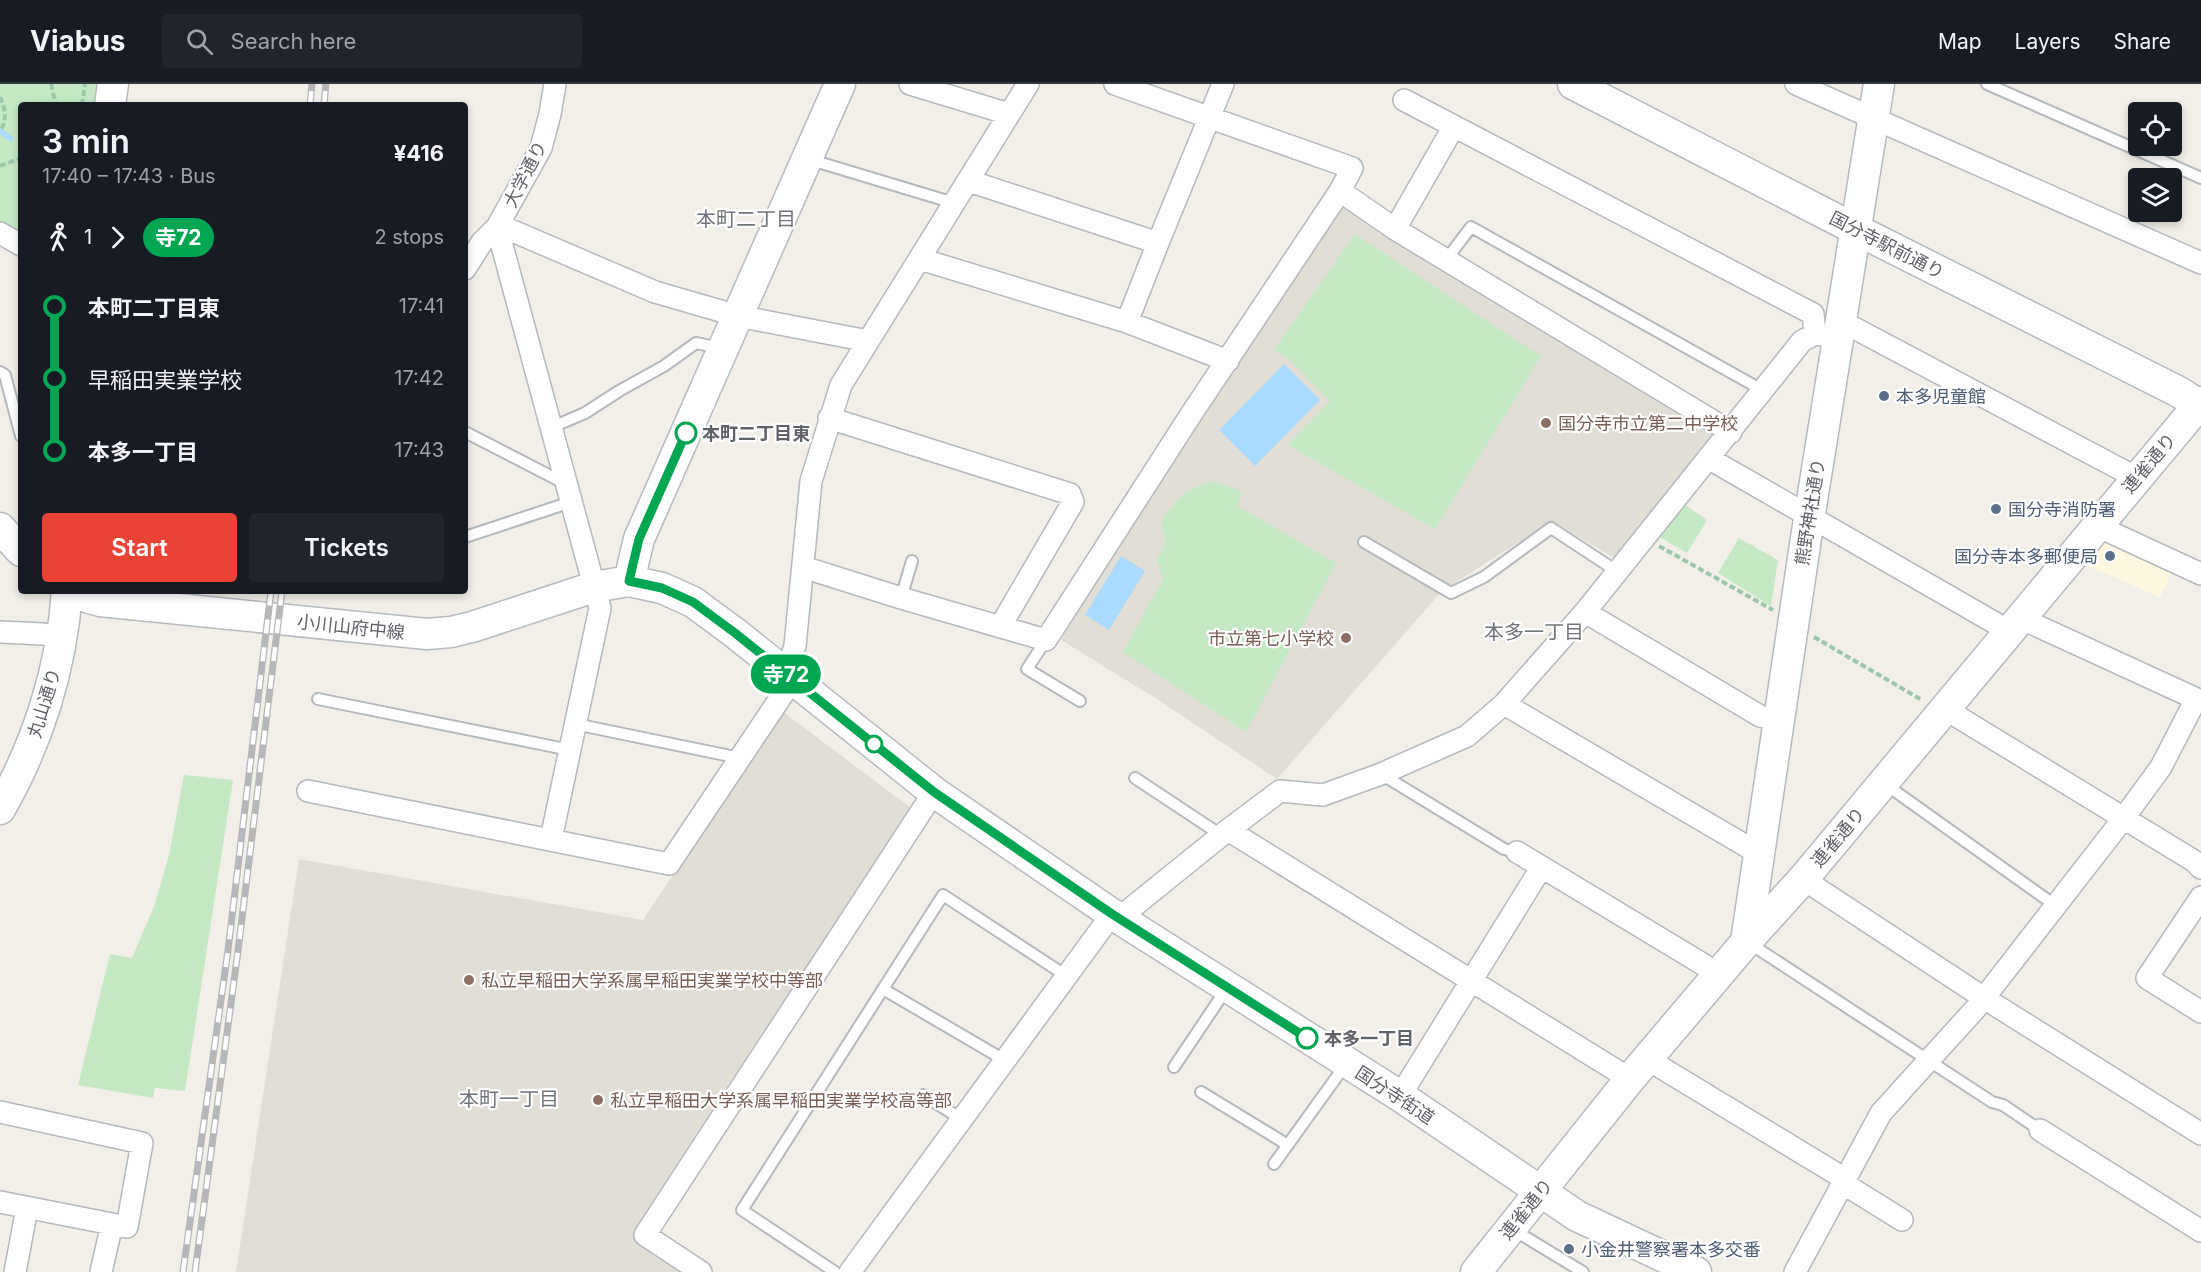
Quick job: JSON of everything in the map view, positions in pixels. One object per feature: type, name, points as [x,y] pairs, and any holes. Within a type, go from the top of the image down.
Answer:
[{"type":"main road","points":[[110,102],[113,84]]},
{"type":"main road","points":[[629,581],[639,539],[840,84]]},
{"type":"main road","name":"国分寺駅前通り","points":[[1573,84],[2200,404]]},
{"type":"main road","name":"熊野神社通り","points":[[1746,942],[1809,517],[1832,331],[1855,229],[1879,84]]},
{"type":"main road","name":"連雀通り","points":[[1476,1272],[1639,1069],[1746,942],[1803,879],[2200,404]]},
{"type":"main road","points":[[0,528],[18,547]]},
{"type":"main road","name":"小川山府中線","points":[[77,594],[100,601],[427,634],[452,632],[472,627],[594,587],[629,581]]},
{"type":"main road","name":"国分寺街道","points":[[629,581],[662,588],[693,602],[934,792],[1116,916],[1400,1096],[1577,1216],[1695,1272]]},
{"type":"main road","name":"丸山通り","points":[[0,808],[35,734],[49,693],[62,638],[67,594]]},
{"type":"street","name":"大学通り","points":[[468,264],[482,242],[498,227],[541,148],[555,84]]},
{"type":"street","points":[[910,84],[1009,114]]},
{"type":"street","points":[[308,792],[669,864],[740,758],[789,676],[795,646],[811,481],[829,418],[841,386],[1028,84]]},
{"type":"street","points":[[803,567],[1046,640],[1190,416],[1340,191],[1352,168],[1116,84]]},
{"type":"street","points":[[1127,322],[1223,84]]},
{"type":"street","points":[[1796,84],[2201,263]]},
{"type":"street","points":[[1404,100],[1813,314],[1832,331],[2137,478]]},
{"type":"street","points":[[1395,229],[1454,126]]},
{"type":"street","points":[[969,181],[1158,243]]},
{"type":"street","points":[[1340,191],[1395,229],[1731,432]]},
{"type":"street","points":[[551,839],[600,609],[498,227],[508,229],[655,292],[738,316],[868,341]]},
{"type":"street","points":[[0,233],[18,243]]},
{"type":"street","points":[[920,259],[1127,322],[1228,361]]},
{"type":"street","points":[[850,1272],[1068,977],[1116,916],[1280,791],[1323,795],[1381,774],[1467,736],[1504,704],[1585,612],[1802,341],[1832,331]]},
{"type":"street","points":[[829,418],[1070,494],[1073,502],[1000,627]]},
{"type":"street","points":[[1708,458],[1809,517],[2014,624],[2198,700],[2161,767],[2123,819],[1984,998],[1881,1113],[1795,1272]]},
{"type":"street","points":[[2097,526],[2201,574]]},
{"type":"street","points":[[1585,612],[1760,716],[1778,720]]},
{"type":"street","points":[[0,632],[43,634],[62,638]]},
{"type":"street","points":[[1504,704],[1758,853]]},
{"type":"street","points":[[1945,709],[2194,861],[2201,868]]},
{"type":"street","points":[[701,1272],[645,1235],[934,792]]},
{"type":"street","points":[[1225,832],[1472,981],[1845,1179],[1849,1187],[1902,1220]]},
{"type":"street","points":[[1517,852],[1719,974]]},
{"type":"street","points":[[1400,1096],[1541,868]]},
{"type":"street","points":[[1803,879],[1984,998],[2201,1134]]},
{"type":"street","points":[[2201,897],[2147,978],[2201,1012]]},
{"type":"street","points":[[0,1112],[142,1143],[127,1227],[0,1202]]},
{"type":"street","points":[[2040,1130],[2201,1231]]},
{"type":"street","points":[[15,1272],[27,1208]]},
{"type":"street","points":[[100,1272],[112,1224]]},
{"type":"lane","points":[[1988,84],[2201,178]]},
{"type":"lane","points":[[807,159],[954,203]]},
{"type":"lane","points":[[1446,260],[1471,227],[1764,391]]},
{"type":"lane","points":[[550,428],[585,413],[664,366],[696,343],[723,348]]},
{"type":"lane","points":[[0,372],[5,375],[18,425]]},
{"type":"lane","points":[[468,434],[569,493]]},
{"type":"lane","points":[[468,536],[569,493]]},
{"type":"lane","points":[[1364,542],[1451,593],[1484,577],[1551,528],[1618,572]]},
{"type":"lane","points":[[901,598],[912,561]]},
{"type":"lane","points":[[1046,640],[1027,669],[1080,701]]},
{"type":"lane","points":[[318,699],[570,750]]},
{"type":"lane","points":[[575,724],[740,758]]},
{"type":"lane","points":[[1381,774],[1504,849],[1517,852]]},
{"type":"lane","points":[[1135,778],[1225,832]]},
{"type":"lane","points":[[1883,783],[2056,906]]},
{"type":"lane","points":[[835,1272],[742,1210],[943,895],[1068,977]]},
{"type":"lane","points":[[1746,942],[1992,1102],[2003,1105],[2040,1130]]},
{"type":"lane","points":[[883,988],[1006,1060]]},
{"type":"lane","points":[[1174,1067],[1227,988]]},
{"type":"lane","points":[[1274,1164],[1346,1063]]},
{"type":"lane","points":[[1202,1092],[1288,1145]]},
{"type":"lane","points":[[923,1095],[963,1120]]},
{"type":"lane","points":[[1511,1228],[1583,1272]]},
{"type":"path","points":[[51,84],[55,102]]},
{"type":"path","points":[[82,102],[85,84]]},
{"type":"path","points":[[0,97],[5,109],[5,120],[0,131]]},
{"type":"path","points":[[0,166],[18,159]]},
{"type":"path","points":[[1645,538],[1935,707],[1945,709]]},
{"type":"shaded area","points":[[1344,206],[1731,432],[1624,564],[1552,521],[1442,591],[1277,779],[1157,699],[1061,640],[1177,446],[1237,365],[1296,274]]},
{"type":"shaded area","points":[[2100,538],[2173,570],[2160,597],[2079,562]]},
{"type":"shaded area","points":[[782,711],[911,808],[638,1236],[692,1272],[236,1272],[299,859],[643,920]]},
{"type":"green space","points":[[0,84],[101,84],[98,102],[18,102],[18,234],[0,224]]},
{"type":"green space","points":[[1355,234],[1541,356],[1435,529],[1288,445],[1330,401],[1288,358],[1274,350]]},
{"type":"green space","points":[[1213,481],[1242,491],[1238,506],[1336,563],[1246,732],[1123,652],[1163,579],[1157,559],[1166,543],[1161,523],[1171,507],[1188,491]]},
{"type":"green space","points":[[1685,505],[1707,520],[1687,553],[1656,535]]},
{"type":"green space","points":[[1739,538],[1778,560],[1771,606],[1718,573]]},
{"type":"green space","points":[[184,775],[233,780],[185,1091],[155,1088],[153,1098],[78,1085],[110,954],[132,958],[155,904],[169,855]]},
{"type":"water","points":[[1284,364],[1320,400],[1255,466],[1219,430]]},
{"type":"water","points":[[1121,556],[1145,571],[1109,630],[1085,615]]},
{"type":"waterway","points":[[0,131],[10,138]]},
{"type":"railway","points":[[310,102],[312,84]]},
{"type":"railway","points":[[324,102],[326,84]]},
{"type":"railway","points":[[183,1272],[228,950],[271,594]]},
{"type":"railway","points":[[195,1272],[238,951],[282,594]]},
{"type":"bus line","name":"寺72","points":[[686,433],[639,539],[629,581],[662,588],[693,602],[934,792],[1112,914],[1307,1038]]},
{"type":"place","name":"本多児童館","points":[[1884,396]]},
{"type":"place","name":"国分寺市立第二中学校","points":[[1546,423]]},
{"type":"place","name":"本町二丁目東","points":[[686,433]]},
{"type":"place","name":"国分寺消防署","points":[[1996,509]]},
{"type":"place","name":"国分寺本多郵便局","points":[[2110,556]]},
{"type":"place","name":"市立第七小学校","points":[[1346,638]]},
{"type":"place","name":"私立早稲田大学系属早稲田実業学校中等部","points":[[469,980]]},
{"type":"place","name":"本多一丁目","points":[[1307,1038]]},
{"type":"place","name":"私立早稲田大学系属早稲田実業学校高等部","points":[[598,1100]]},
{"type":"place","name":"小金井警察署本多交番","points":[[1569,1249]]},
{"type":"district","name":"本町二丁目","points":[[746,219]]},
{"type":"district","name":"本多一丁目","points":[[1534,632]]},
{"type":"district","name":"本町一丁目","points":[[509,1099]]}]
